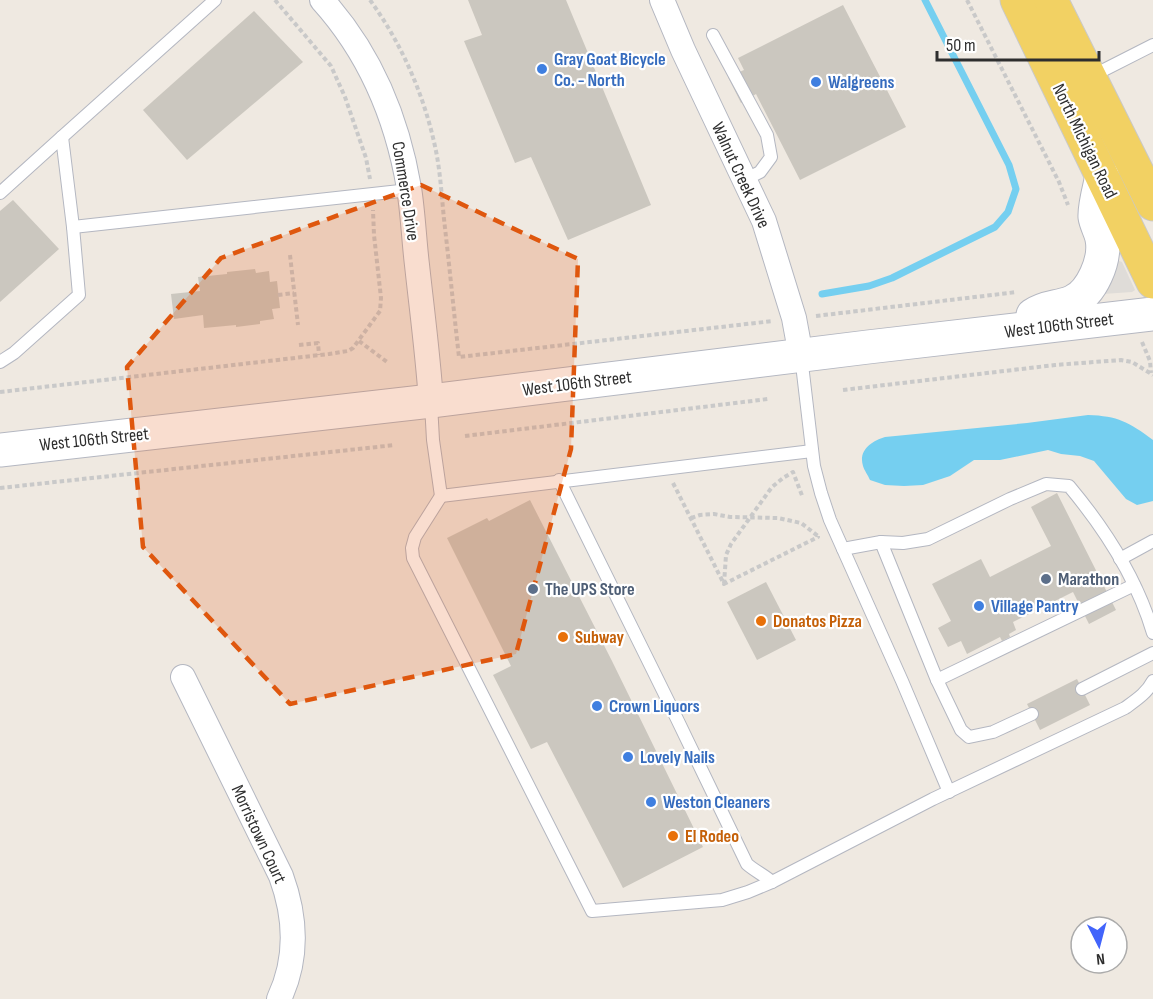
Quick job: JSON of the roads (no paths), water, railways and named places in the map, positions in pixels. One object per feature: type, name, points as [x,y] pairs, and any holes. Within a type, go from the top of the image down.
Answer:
[{"type":"main road","name":"North Michigan Road","points":[[1017,0],[1153,282]]},
{"type":"main road","name":"North Michigan Road","points":[[1051,0],[1153,204]]},
{"type":"street","name":"Commerce Drive","points":[[322,0],[358,48],[378,83],[394,124],[409,190],[431,401]]},
{"type":"street","name":"Walnut Creek Drive","points":[[668,2],[683,50],[764,221],[795,318],[801,356]]},
{"type":"street","points":[[1010,331],[1041,310],[1073,302],[1088,290],[1096,276],[1103,254],[1102,240],[1095,216],[1102,176]]},
{"type":"street","name":"West 106th Street","points":[[0,450],[431,401],[1153,314]]},
{"type":"street","name":"Morristown Court","points":[[183,677],[281,876],[286,891],[293,927],[293,956],[279,999]]},
{"type":"lane","points":[[0,193],[215,0]]},
{"type":"lane","points":[[713,36],[766,135],[769,146],[771,157],[760,172],[744,180]]},
{"type":"lane","points":[[1090,77],[1153,45]]},
{"type":"lane","points":[[0,362],[14,353],[79,295],[62,137]]},
{"type":"lane","points":[[72,227],[409,190]]},
{"type":"lane","points":[[801,356],[812,450],[821,494],[949,792]]},
{"type":"lane","points":[[431,401],[433,440],[441,496],[415,537],[412,548],[414,558],[592,911],[722,900],[748,892],[1125,708],[1139,698],[1153,681]]},
{"type":"lane","points":[[441,496],[812,450]]},
{"type":"lane","points":[[559,480],[747,864],[772,882]]},
{"type":"lane","points":[[843,549],[880,542],[903,543],[928,539],[1046,484],[1069,486],[1088,509],[1120,559],[1134,585],[1153,633]]},
{"type":"lane","points":[[1120,559],[1153,541]]},
{"type":"lane","points":[[880,542],[937,680],[961,730],[969,737],[993,732],[1032,714]]},
{"type":"lane","points":[[937,680],[1134,585]]},
{"type":"lane","points":[[1082,689],[1153,653]]},
{"type":"water","points":[[1088,415],[1123,421],[1153,440],[1153,501],[1137,505],[1126,499],[1094,461],[1048,450],[1000,460],[974,460],[950,476],[923,485],[885,485],[870,480],[863,466],[862,455],[867,447],[885,437]]},
{"type":"waterway","points":[[822,294],[869,286],[892,278],[995,227],[1008,212],[1016,189],[1009,165],[925,0]]},
{"type":"place","name":"Gray Goat Bicycle Co. - North","points":[[542,69]]},
{"type":"place","name":"Walgreens","points":[[816,82]]},
{"type":"place","name":"Marathon","points":[[1046,579]]},
{"type":"place","name":"The UPS Store","points":[[533,589]]},
{"type":"place","name":"Village Pantry","points":[[979,606]]},
{"type":"place","name":"Donatos Pizza","points":[[761,621]]},
{"type":"place","name":"Subway","points":[[563,637]]},
{"type":"place","name":"Crown Liquors","points":[[597,706]]},
{"type":"place","name":"Lovely Nails","points":[[628,757]]},
{"type":"place","name":"Weston Cleaners","points":[[651,802]]},
{"type":"place","name":"El Rodeo","points":[[673,836]]}]
